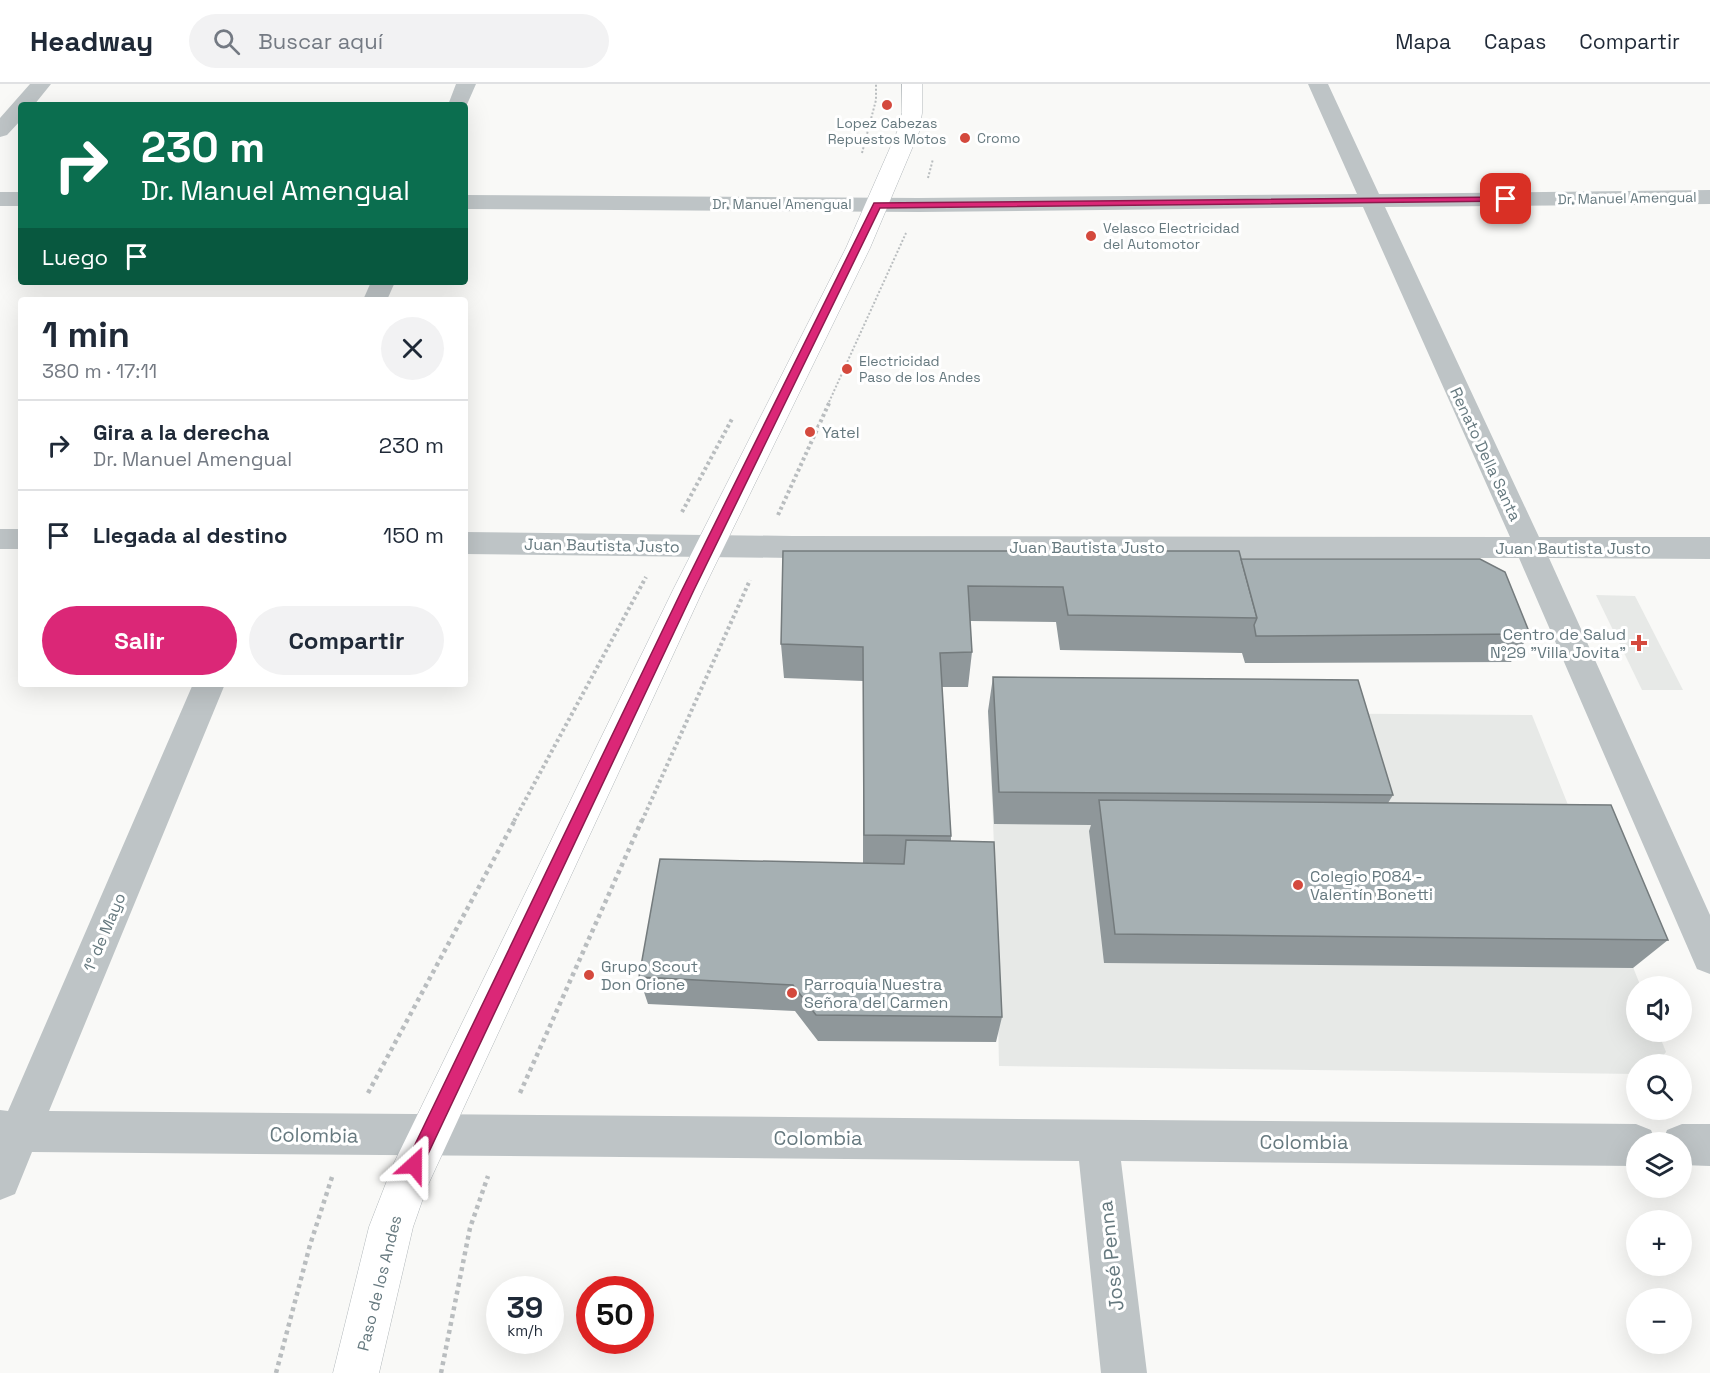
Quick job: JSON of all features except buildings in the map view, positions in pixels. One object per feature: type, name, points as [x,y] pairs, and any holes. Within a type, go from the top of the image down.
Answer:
[{"type":"main road","name":"Paso de los Andes","points":[[356,1373],[391,1227],[427,1135],[710,546],[877,205],[908,132],[912,113],[912,84]]},
{"type":"street","points":[[25,102],[41,84]]},
{"type":"street","points":[[459,102],[466,84]]},
{"type":"street","name":"Renato Della Santa","points":[[1318,84],[1529,548],[1710,957]]},
{"type":"street","points":[[0,132],[18,111]]},
{"type":"street","name":"Dr. Manuel Amengual","points":[[468,202],[919,205],[1710,197]]},
{"type":"street","points":[[0,199],[18,199]]},
{"type":"street","points":[[0,539],[18,539]]},
{"type":"street","name":"Juan Bautista Justo","points":[[468,543],[663,546],[1710,548]]},
{"type":"street","name":"1° de Mayo","points":[[0,1179],[10,1131],[208,687]]},
{"type":"street","name":"Colombia","points":[[10,1131],[1626,1144]]},
{"type":"street","name":"José Penna","points":[[1098,1140],[1124,1373]]},
{"type":"street","points":[[1692,1145],[1710,1145]]},
{"type":"path","points":[[844,205],[876,100],[876,84]]},
{"type":"path","points":[[441,1373],[470,1228],[501,1136],[919,205],[933,155]]},
{"type":"path","points":[[276,1373],[310,1245],[347,1135],[383,1064],[735,414]]},
{"type":"shaded area","name":"Centro de Salud N°29 \"Villa Jovita\"","points":[[1596,595],[1635,596],[1683,690],[1642,690]]},
{"type":"shaded area","name":"Colegio P084 - Valentín Bonetti","points":[[988,711],[1532,715],[1637,976],[1626,976],[1626,1042],[1662,1042],[1666,1052],[1664,1054],[1626,1054],[1626,1074],[999,1066],[995,868]]},
{"type":"place","name":"Lopez Cabezas Repuestos Motos","points":[[887,105]]},
{"type":"place","name":"Cromo","points":[[965,138]]},
{"type":"place","name":"Velasco Electricidad del Automotor","points":[[1091,236]]},
{"type":"place","name":"Electricidad Paso de los Andes","points":[[847,369]]},
{"type":"place","name":"Yatel","points":[[810,432]]},
{"type":"place","name":"Centro de Salud N°29 \"Villa Jovita\"","points":[[1639,643]]},
{"type":"place","name":"Colegio P084 - Valentín Bonetti","points":[[1298,885]]},
{"type":"place","name":"Grupo Scout Don Orione","points":[[589,975]]},
{"type":"place","name":"Parroquia Nuestra Señora del Carmen","points":[[792,993]]},
{"type":"route","points":[[414,1165],[688,590],[858,248],[877,205],[1506,199]]}]
